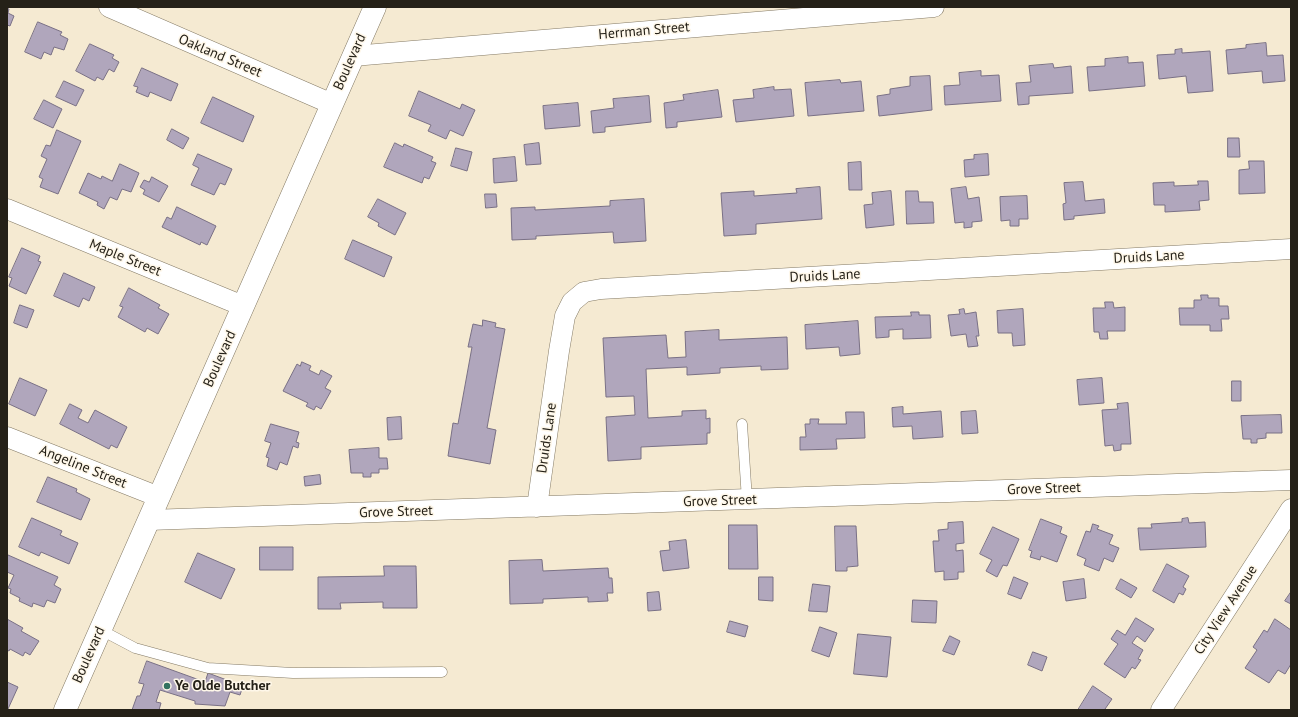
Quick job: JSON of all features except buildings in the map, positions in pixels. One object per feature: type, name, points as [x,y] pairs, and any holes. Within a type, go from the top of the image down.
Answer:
[{"type":"main road","name":"Boulevard","points":[[65,710],[375,7]]},
{"type":"street","name":"Oakland Street","points":[[109,7],[332,104]]},
{"type":"street","name":"Herrman Street","points":[[353,56],[934,7]]},
{"type":"street","name":"Maple Street","points":[[7,210],[243,306]]},
{"type":"street","name":"Druids Lane","points":[[537,507],[565,316],[572,302],[584,292],[601,289],[1291,249]]},
{"type":"street","name":"Angeline Street","points":[[7,437],[159,497]]},
{"type":"street","name":"Grove Street","points":[[149,520],[1291,480]]},
{"type":"street","name":"City View Avenue","points":[[1161,710],[1291,509]]},
{"type":"lane","points":[[742,424],[747,500]]},
{"type":"lane","points":[[100,630],[135,648],[208,668],[292,673],[442,672]]},
{"type":"place","name":"Ye Olde Butcher","points":[[167,686]]}]
